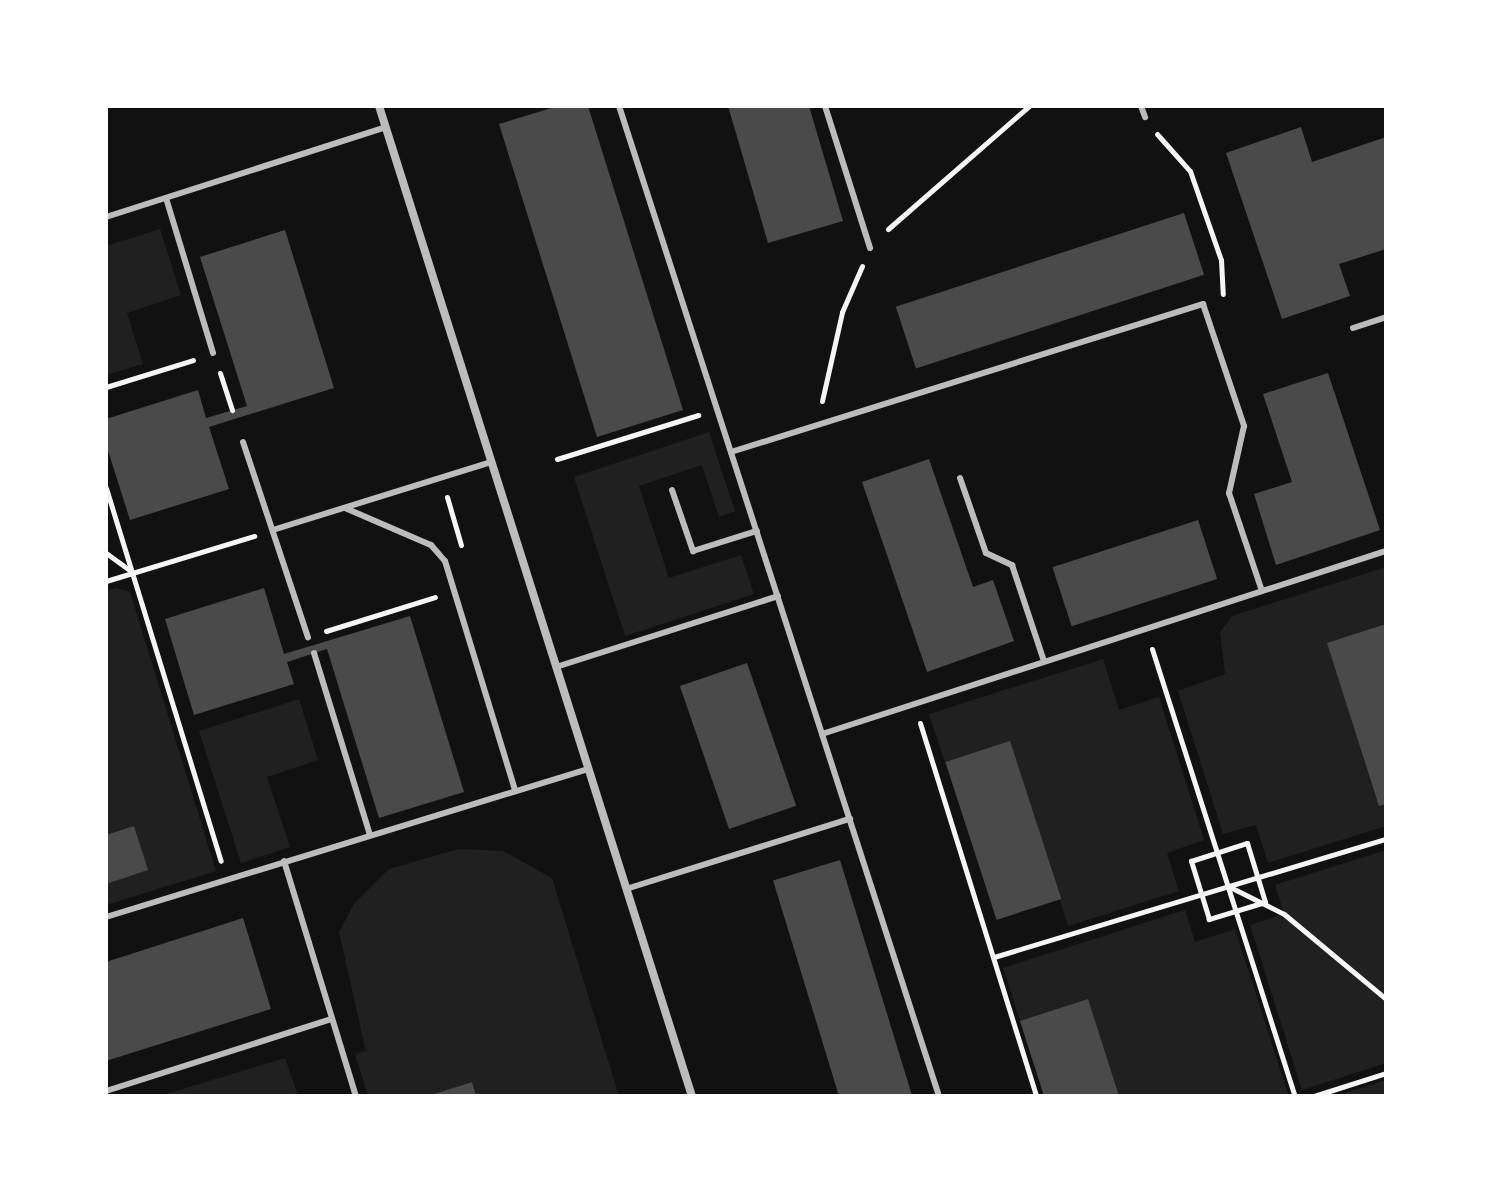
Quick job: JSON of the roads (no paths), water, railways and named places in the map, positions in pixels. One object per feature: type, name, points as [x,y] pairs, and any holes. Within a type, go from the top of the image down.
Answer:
[{"type":"street","points":[[379,106],[692,1096]]},
{"type":"lane","points":[[619,106],[939,1096]]},
{"type":"lane","points":[[825,106],[870,248]]},
{"type":"lane","points":[[1141,106],[1145,117]]},
{"type":"lane","points":[[106,217],[386,127]]},
{"type":"lane","points":[[166,198],[213,353]]},
{"type":"lane","points":[[731,452],[1203,304],[1244,426],[1229,493],[1262,591]]},
{"type":"lane","points":[[1353,328],[1386,317]]},
{"type":"lane","points":[[243,442],[276,529],[308,637]]},
{"type":"lane","points":[[276,529],[491,462]]},
{"type":"lane","points":[[960,478],[986,553],[1012,565],[1044,661]]},
{"type":"lane","points":[[672,490],[693,551],[757,531]]},
{"type":"lane","points":[[345,508],[431,545],[445,561],[515,790]]},
{"type":"lane","points":[[822,734],[1386,551]]},
{"type":"lane","points":[[556,667],[778,596]]},
{"type":"lane","points":[[314,653],[370,835]]},
{"type":"lane","points":[[106,917],[588,769]]},
{"type":"lane","points":[[626,889],[850,819]]},
{"type":"lane","points":[[284,861],[356,1096]]},
{"type":"lane","points":[[106,1091],[332,1019]]}]
